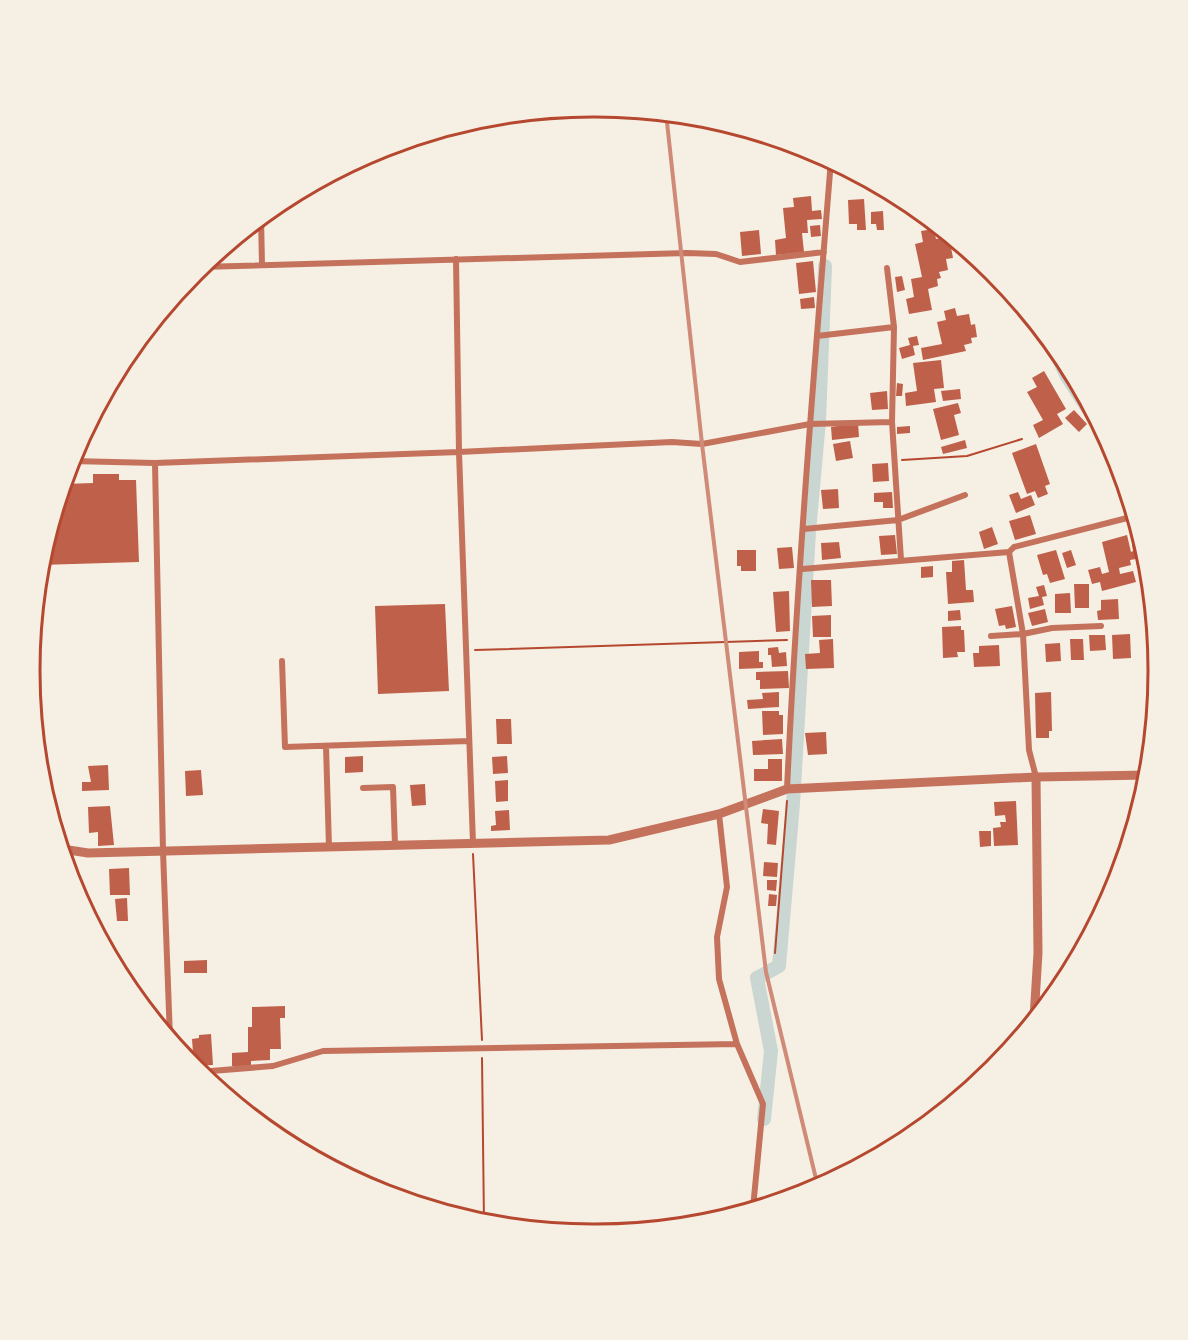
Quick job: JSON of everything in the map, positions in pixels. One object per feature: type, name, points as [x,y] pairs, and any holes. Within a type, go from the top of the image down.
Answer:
[{"type":"street","points":[[788,789],[794,640],[830,170]]},
{"type":"street","points":[[261,228],[262,265]]},
{"type":"street","points":[[216,266],[687,254],[716,254],[740,262],[824,252]]},
{"type":"street","points":[[456,259],[459,452],[473,843]]},
{"type":"street","points":[[887,268],[894,327],[892,422],[901,560]]},
{"type":"street","points":[[817,336],[894,327]]},
{"type":"street","points":[[82,461],[155,463],[672,442],[702,444],[810,424],[892,422]]},
{"type":"street","points":[[155,463],[170,1025]]},
{"type":"street","points":[[804,529],[898,520],[965,495]]},
{"type":"street","points":[[801,568],[1009,552],[1014,547],[1126,518]]},
{"type":"street","points":[[1009,552],[1023,634],[1029,750],[1036,777],[1038,953],[1035,1004]]},
{"type":"street","points":[[991,636],[1023,634],[1052,628],[1101,626]]},
{"type":"street","points":[[282,661],[285,747],[469,741]]},
{"type":"street","points":[[326,746],[329,847]]},
{"type":"street","points":[[71,850],[88,853],[609,840],[718,814],[788,789],[1036,777],[1137,775]]},
{"type":"street","points":[[363,788],[393,787],[395,845]]},
{"type":"street","points":[[718,814],[727,887],[717,937],[719,979],[737,1044],[763,1104],[754,1200]]},
{"type":"street","points":[[213,1071],[273,1066],[323,1051],[737,1044]]},
{"type":"path","points":[[894,461],[967,456],[1022,439]]},
{"type":"path","points":[[466,650],[794,640]]},
{"type":"path","points":[[775,953],[788,789]]},
{"type":"path","points":[[473,843],[482,1048],[484,1213]]},
{"type":"building","points":[[811,196],[812,211],[821,210],[822,219],[807,220],[808,233],[802,233],[804,252],[776,255],[775,240],[786,238],[783,208],[794,207],[793,198]]},
{"type":"building","points":[[864,199],[866,230],[857,230],[857,224],[849,224],[848,200]]},
{"type":"building","points":[[883,211],[884,230],[877,230],[876,224],[871,224],[871,212]]},
{"type":"building","points":[[820,225],[821,236],[811,237],[810,226]]},
{"type":"building","points":[[759,230],[761,254],[742,256],[740,232]]},
{"type":"building","points":[[929,230],[935,234],[936,239],[940,238],[951,248],[953,258],[946,259],[948,270],[939,272],[941,278],[937,279],[938,286],[928,289],[932,310],[909,314],[906,299],[914,297],[911,279],[922,277],[915,244],[923,242],[921,231]]},
{"type":"building","points":[[813,261],[816,292],[799,294],[796,263]]},
{"type":"building","points":[[902,276],[905,290],[897,292],[895,277]]},
{"type":"building","points":[[814,297],[815,308],[801,309],[800,299]]},
{"type":"building","points":[[955,308],[957,316],[969,314],[971,325],[975,324],[977,337],[971,338],[972,343],[964,345],[966,351],[923,360],[921,348],[942,344],[937,322],[946,320],[944,311]]},
{"type":"building","points":[[917,336],[919,345],[913,346],[915,355],[902,359],[899,348],[910,345],[908,338]]},
{"type":"building","points":[[941,360],[944,388],[934,389],[936,402],[906,406],[905,393],[917,391],[913,363]]},
{"type":"building","points":[[1044,371],[1066,409],[1057,414],[1063,424],[1039,438],[1033,425],[1043,420],[1027,392],[1037,387],[1032,378]]},
{"type":"building","points":[[897,383],[903,384],[902,396],[896,396]]},
{"type":"building","points":[[960,389],[961,399],[943,401],[941,391]]},
{"type":"building","points":[[887,391],[888,409],[872,410],[870,393]]},
{"type":"building","points":[[958,403],[961,413],[954,415],[959,435],[941,440],[933,409]]},
{"type":"building","points":[[1074,410],[1087,424],[1079,432],[1065,418]]},
{"type":"building","points":[[858,423],[859,437],[832,440],[831,427]]},
{"type":"building","points":[[910,426],[910,433],[897,434],[897,427]]},
{"type":"building","points":[[965,440],[967,448],[943,454],[941,447]]},
{"type":"building","points":[[850,441],[853,458],[836,461],[833,444]]},
{"type":"building","points":[[1036,444],[1050,484],[1045,486],[1048,494],[1038,498],[1035,491],[1027,494],[1012,453]]},
{"type":"building","points":[[888,463],[889,481],[873,482],[872,464]]},
{"type":"building","points":[[93,474],[119,474],[119,480],[136,480],[139,562],[51,565],[59,527],[73,484],[93,483]]},
{"type":"building","points":[[838,489],[839,508],[823,509],[821,490]]},
{"type":"building","points":[[892,492],[893,508],[883,508],[883,502],[874,502],[874,493]]},
{"type":"building","points":[[1018,492],[1021,499],[1031,495],[1035,505],[1016,513],[1009,495]]},
{"type":"building","points":[[1030,515],[1036,534],[1015,540],[1009,521]]},
{"type":"building","points":[[992,527],[998,544],[984,549],[979,532]]},
{"type":"building","points":[[895,535],[897,554],[881,555],[879,536]]},
{"type":"building","points":[[1127,535],[1131,552],[1133,544],[1137,565],[1136,559],[1130,560],[1131,565],[1119,568],[1120,574],[1133,571],[1136,582],[1102,591],[1100,582],[1092,584],[1088,570],[1100,567],[1102,574],[1109,572],[1102,542]]},
{"type":"building","points":[[839,542],[841,558],[822,560],[821,543]]},
{"type":"building","points":[[792,547],[794,568],[779,569],[777,548]]},
{"type":"building","points":[[737,550],[756,550],[756,571],[741,571],[741,566],[737,566]]},
{"type":"building","points":[[1056,550],[1065,579],[1050,583],[1047,574],[1043,575],[1037,555]]},
{"type":"building","points":[[1071,550],[1076,565],[1067,568],[1062,553]]},
{"type":"building","points":[[964,560],[966,590],[973,590],[974,602],[948,604],[946,572],[952,572],[952,561]]},
{"type":"building","points":[[933,566],[933,577],[921,578],[921,567]]},
{"type":"building","points":[[811,580],[831,580],[832,606],[812,607]]},
{"type":"building","points":[[1074,584],[1089,584],[1089,608],[1075,608]]},
{"type":"building","points":[[1044,585],[1047,596],[1042,597],[1044,605],[1030,609],[1028,598],[1039,596],[1036,587]]},
{"type":"building","points":[[789,591],[790,631],[776,632],[773,592]]},
{"type":"building","points":[[1070,593],[1071,613],[1055,613],[1055,594]]},
{"type":"building","points":[[1118,599],[1119,619],[1098,620],[1097,611],[1101,610],[1101,600]]},
{"type":"building","points":[[445,604],[449,691],[378,694],[375,606]]},
{"type":"building","points":[[1012,606],[1016,627],[1006,629],[1005,625],[999,626],[995,609]]},
{"type":"building","points":[[1045,609],[1048,622],[1032,626],[1028,613]]},
{"type":"building","points":[[960,610],[961,620],[948,621],[948,611]]},
{"type":"building","points":[[831,615],[831,637],[813,637],[812,616]]},
{"type":"building","points":[[961,626],[961,630],[964,630],[965,652],[957,652],[958,657],[943,658],[942,627]]},
{"type":"building","points":[[1130,634],[1131,658],[1113,659],[1112,635]]},
{"type":"building","points":[[1089,635],[1105,635],[1106,650],[1090,651]]},
{"type":"building","points":[[833,639],[834,668],[806,669],[805,654],[820,653],[819,640]]},
{"type":"building","points":[[1070,639],[1083,639],[1084,660],[1071,660]]},
{"type":"building","points":[[1060,643],[1061,661],[1046,662],[1045,644]]},
{"type":"building","points":[[999,645],[1000,666],[974,667],[973,653],[979,653],[979,646]]},
{"type":"building","points":[[778,647],[779,653],[786,652],[787,666],[772,667],[768,648]]},
{"type":"building","points":[[759,651],[759,662],[763,662],[763,668],[739,669],[739,652]]},
{"type":"building","points":[[788,671],[789,688],[760,689],[760,680],[756,680],[756,672]]},
{"type":"building","points":[[779,692],[779,707],[748,709],[747,700],[763,699],[762,693]]},
{"type":"building","points":[[1051,692],[1052,731],[1049,731],[1049,738],[1036,738],[1035,693]]},
{"type":"building","points":[[762,711],[779,711],[779,715],[783,715],[783,734],[763,735]]},
{"type":"building","points":[[496,719],[511,719],[512,744],[497,744]]},
{"type":"building","points":[[826,732],[827,754],[808,755],[805,733]]},
{"type":"building","points":[[782,739],[783,754],[753,755],[752,741]]},
{"type":"building","points":[[363,756],[363,772],[345,773],[345,757]]},
{"type":"building","points":[[507,756],[508,773],[493,774],[492,757]]},
{"type":"building","points":[[768,759],[782,759],[782,781],[754,781],[754,769],[768,769]]},
{"type":"building","points":[[108,765],[109,790],[82,791],[82,782],[91,782],[88,766]]},
{"type":"building","points":[[201,770],[203,795],[186,796],[185,771]]},
{"type":"building","points":[[508,780],[508,801],[496,802],[495,781]]},
{"type":"building","points":[[425,784],[426,805],[412,806],[410,785]]},
{"type":"building","points":[[1016,801],[1018,845],[994,846],[993,828],[1001,827],[1000,822],[1006,822],[1005,815],[995,816],[994,802]]},
{"type":"building","points":[[110,806],[114,845],[98,846],[98,832],[89,833],[88,807]]},
{"type":"building","points":[[763,809],[779,811],[776,845],[767,844],[768,824],[761,823]]},
{"type":"building","points":[[509,810],[510,830],[491,831],[491,826],[496,825],[495,811]]},
{"type":"building","points":[[979,831],[991,831],[991,846],[980,847]]},
{"type":"building","points":[[764,862],[778,863],[777,877],[763,876]]},
{"type":"building","points":[[129,868],[130,895],[110,895],[109,869]]},
{"type":"building","points":[[767,880],[777,880],[776,891],[767,890]]},
{"type":"building","points":[[769,894],[777,895],[776,906],[768,906]]},
{"type":"building","points":[[127,898],[128,921],[117,921],[115,899]]},
{"type":"building","points":[[207,960],[207,973],[184,973],[184,961]]},
{"type":"building","points":[[285,1006],[285,1018],[280,1018],[281,1049],[270,1049],[270,1060],[251,1061],[251,1066],[232,1066],[232,1053],[248,1052],[248,1027],[252,1027],[252,1007]]},
{"type":"building","points":[[211,1034],[213,1065],[207,1065],[193,1050],[192,1039],[199,1038],[199,1035]]},
{"type":"waterway","points":[[764,1119],[771,1051],[757,978],[779,966],[793,804],[809,531],[819,421],[825,266]]},
{"type":"waterway","points":[[1056,366],[1079,405]]},
{"type":"railway","points":[[667,121],[702,444],[766,972],[816,1177]]}]
